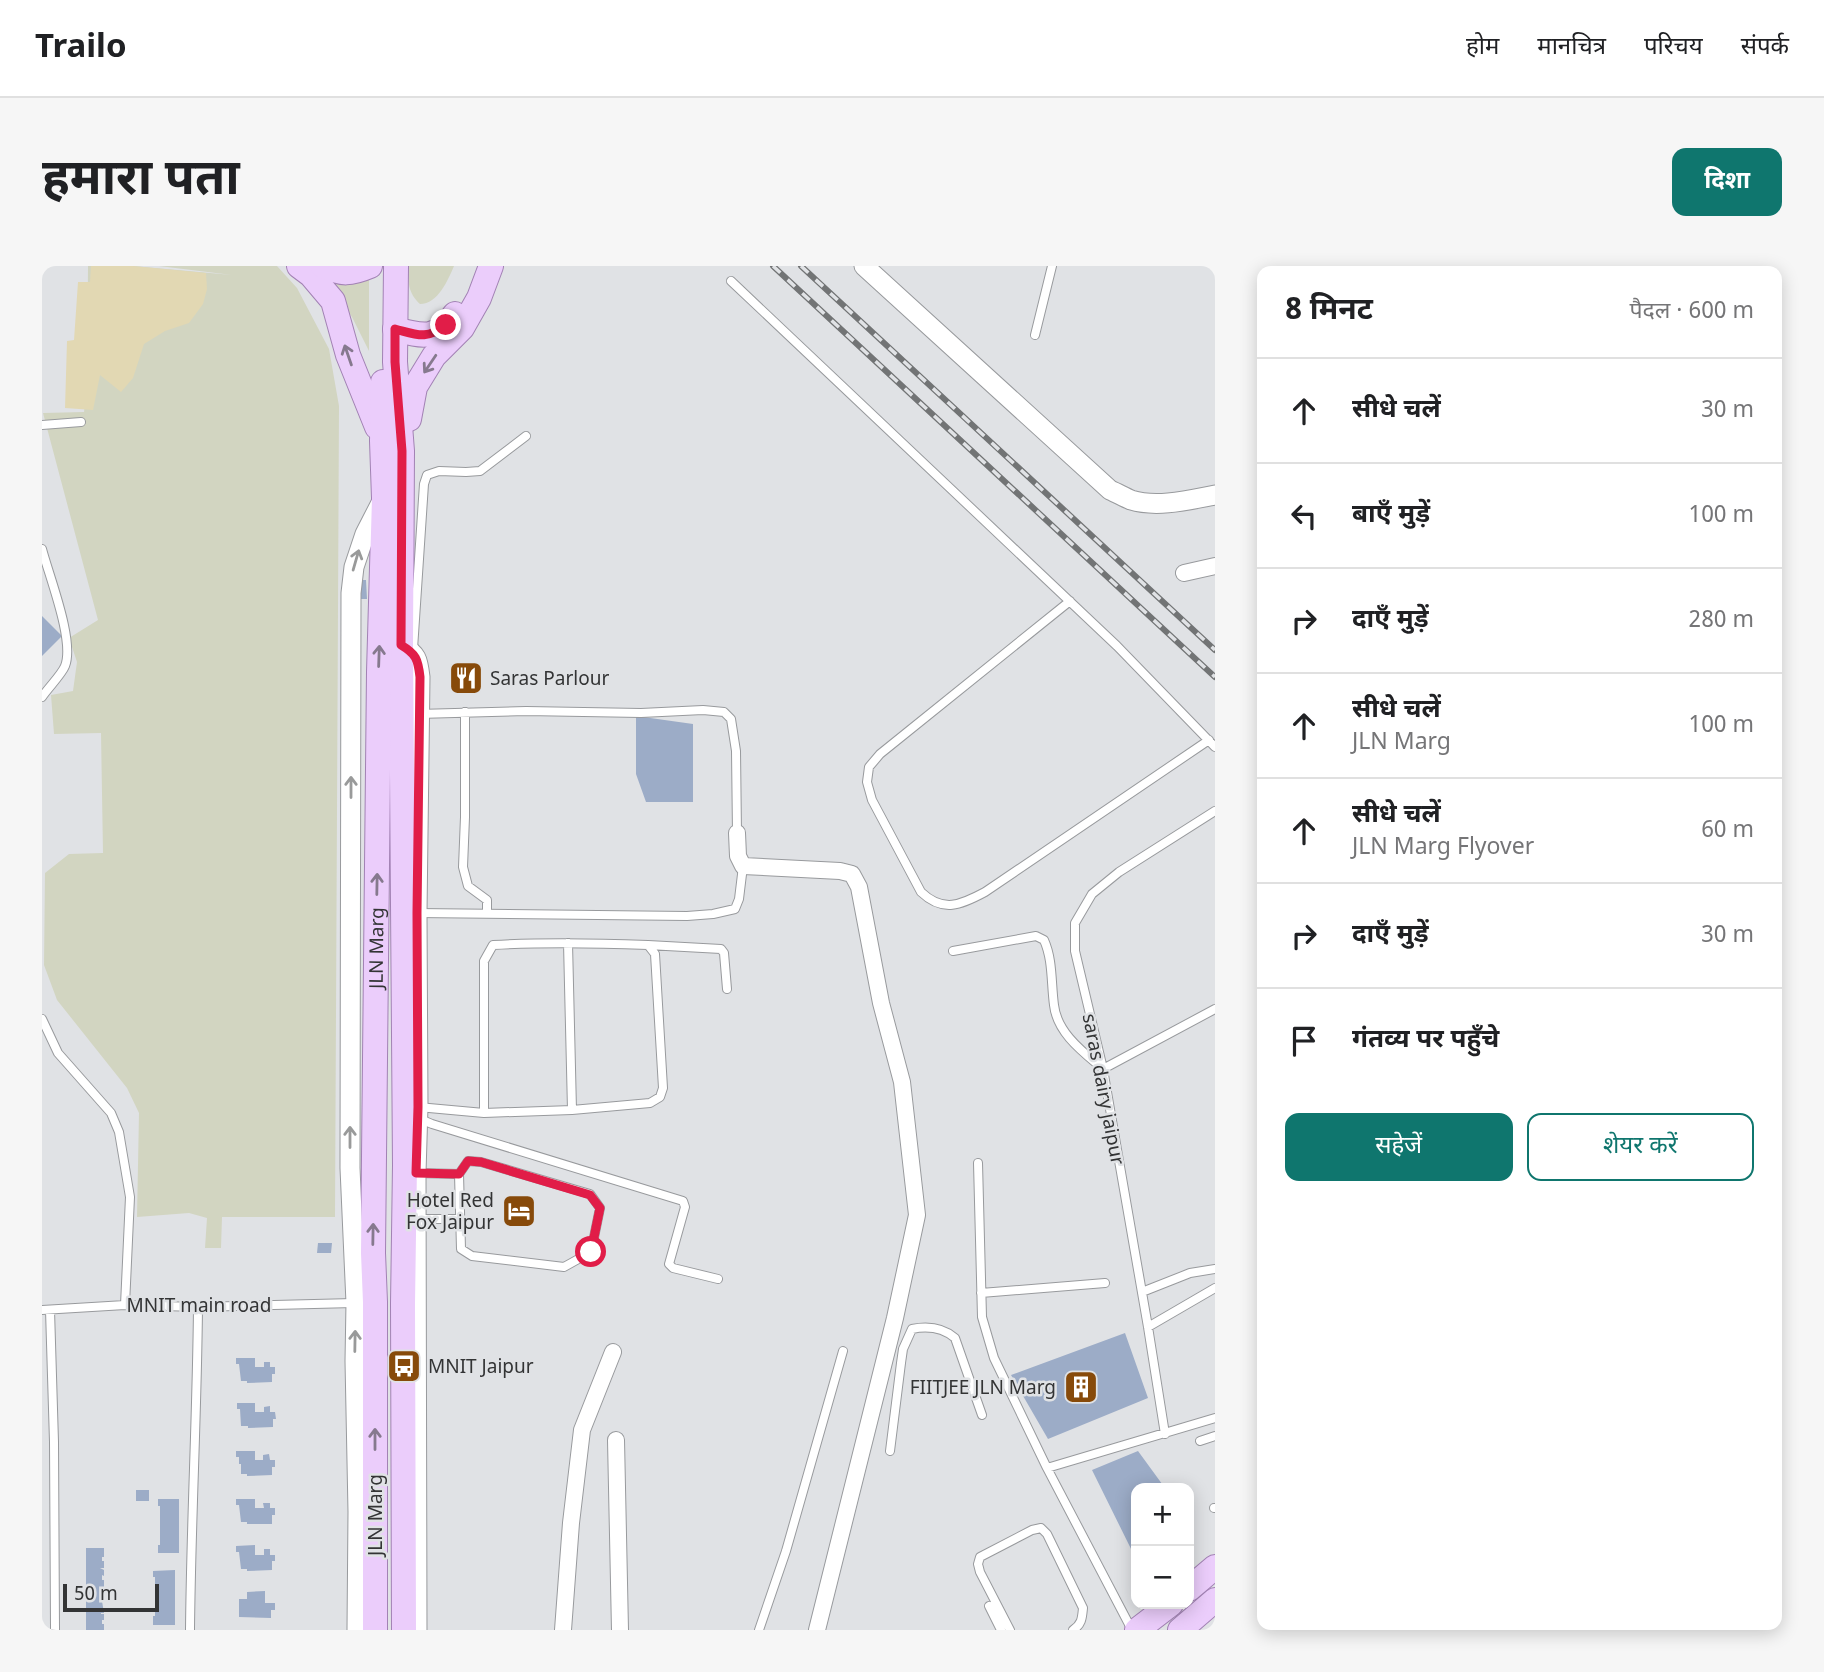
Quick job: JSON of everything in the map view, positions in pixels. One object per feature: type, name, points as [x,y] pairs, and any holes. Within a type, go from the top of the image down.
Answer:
[{"type":"main road","points":[[299,266],[311,275],[333,301],[348,355],[392,446]]},
{"type":"main road","points":[[323,266],[348,274],[370,266]]},
{"type":"main road","name":"JLN Marg","points":[[384,266],[392,446],[411,714],[410,1303],[404,1630]]},
{"type":"main road","points":[[392,446],[396,266]]},
{"type":"main road","points":[[395,329],[428,336],[446,325],[464,297],[473,266]]},
{"type":"main road","points":[[392,446],[415,387],[434,356],[462,328],[479,298],[491,266]]},
{"type":"main road","name":"JLN Marg","points":[[366,1626],[365,1303],[373,1253],[379,683],[384,498],[392,446]]},
{"type":"main road","points":[[405,1486],[417,1550]]},
{"type":"main road","points":[[1194,1585],[1215,1567]]},
{"type":"main road","points":[[1187,1628],[1215,1600]]},
{"type":"main road","points":[[1135,1630],[1164,1609]]},
{"type":"street","points":[[864,266],[1110,490],[1131,500],[1149,503],[1215,495]]},
{"type":"street","points":[[1184,573],[1215,566]]},
{"type":"street","points":[[737,833],[738,856],[743,866],[841,871],[852,874],[859,887],[881,1003],[902,1082],[917,1215],[895,1318],[817,1630]]},
{"type":"street","points":[[411,1111],[417,1219],[410,1303],[417,1630]]},
{"type":"street","points":[[563,1630],[571,1523],[582,1430],[613,1352]]},
{"type":"street","points":[[616,1440],[620,1630]]},
{"type":"lane","points":[[1035,335],[1052,266]]},
{"type":"lane","points":[[731,281],[1070,601],[1117,646],[1212,743],[985,892],[953,905],[930,901],[921,891],[872,800],[867,782],[869,767],[880,754],[1070,601]]},
{"type":"lane","points":[[42,425],[81,422]]},
{"type":"lane","points":[[407,648],[427,475],[439,471],[480,471],[526,436]]},
{"type":"lane","points":[[42,549],[68,644],[64,669],[42,697]]},
{"type":"lane","points":[[411,714],[526,711],[724,712],[731,719],[736,751],[737,833]]},
{"type":"lane","points":[[465,712],[463,867],[468,886],[487,900],[487,914]]},
{"type":"lane","name":"saras dairy jaipur","points":[[1165,1434],[1103,1069],[1075,951],[1076,923],[1092,894],[1119,872],[1215,811]]},
{"type":"lane","points":[[410,913],[687,916],[723,913],[735,909],[739,899],[743,866]]},
{"type":"lane","points":[[953,951],[1036,936],[1044,940],[1050,953],[1054,1008],[1059,1020],[1070,1039],[1103,1069],[1215,1009]]},
{"type":"lane","points":[[484,1112],[484,961],[493,946],[568,943],[721,949],[724,953],[727,989]]},
{"type":"lane","points":[[568,943],[572,1110]]},
{"type":"lane","points":[[411,1111],[572,1110],[650,1102],[660,1097],[663,1088],[655,954],[648,945]]},
{"type":"lane","points":[[42,1019],[58,1053],[111,1113],[119,1132],[130,1197],[125,1305]]},
{"type":"lane","points":[[411,1111],[432,1124],[456,1132],[683,1200],[685,1207],[669,1264],[673,1268],[718,1279]]},
{"type":"lane","points":[[468,1161],[481,1162],[590,1195],[600,1208],[591,1252],[565,1267],[472,1256],[461,1249],[460,1219],[459,1174],[468,1161]]},
{"type":"lane","points":[[978,1163],[982,1317],[994,1358],[1047,1468],[1135,1630]]},
{"type":"lane","points":[[416,1173],[459,1174]]},
{"type":"lane","points":[[417,1219],[460,1219]]},
{"type":"lane","points":[[1142,1292],[1191,1273],[1215,1269]]},
{"type":"lane","points":[[981,1293],[1105,1283]]},
{"type":"lane","points":[[1148,1327],[1215,1288]]},
{"type":"lane","name":"MNIT main road","points":[[46,1310],[125,1305],[198,1307],[365,1303]]},
{"type":"lane","points":[[190,1630],[198,1307]]},
{"type":"lane","points":[[46,1310],[54,1443],[55,1630]]},
{"type":"lane","points":[[890,1451],[901,1363],[912,1329],[927,1326],[945,1331],[955,1338],[982,1415]]},
{"type":"lane","points":[[759,1630],[786,1552],[843,1351]]},
{"type":"lane","points":[[875,1397],[896,1402]]},
{"type":"lane","points":[[1047,1468],[1215,1418]]},
{"type":"lane","points":[[1199,1441],[1215,1436]]},
{"type":"lane","points":[[1010,1630],[978,1563],[980,1557],[1041,1528],[1083,1608],[1079,1626],[1073,1630]]},
{"type":"lane","points":[[989,1606],[1001,1630]]},
{"type":"green space","points":[[88,266],[133,266],[232,275],[159,266],[277,266],[297,288],[329,349],[339,406],[335,1217],[222,1217],[221,1248],[205,1248],[207,1218],[189,1213],[137,1217],[139,1113],[127,1088],[57,1000],[44,965],[45,873],[69,854],[103,853],[101,733],[54,734],[51,695],[73,691],[77,662],[69,638],[98,620],[43,413],[84,412],[87,384]]},
{"type":"green space","points":[[408,266],[454,266],[437,296],[420,304],[410,287]]},
{"type":"green space","points":[[369,274],[369,351],[352,317],[325,277],[347,284]]},
{"type":"sand","points":[[91,266],[133,266],[206,273],[207,289],[203,304],[189,323],[165,331],[144,344],[133,378],[121,392],[100,375],[93,410],[65,408],[67,341],[74,340],[78,282],[90,282]]},
{"type":"building","points":[[360,580],[366,580],[367,599],[361,599]]},
{"type":"building","points":[[42,616],[62,636],[42,656]]},
{"type":"building","points":[[636,716],[693,724],[693,802],[646,802],[636,774]]},
{"type":"building","points":[[318,1243],[332,1243],[331,1253],[317,1253]]},
{"type":"building","name":"FIITJEE JLN Marg","points":[[1125,1333],[1148,1398],[1048,1439],[1011,1375]]},
{"type":"building","points":[[236,1358],[255,1358],[255,1367],[264,1367],[264,1362],[270,1362],[270,1367],[275,1367],[272,1382],[241,1381]]},
{"type":"building","points":[[237,1403],[255,1403],[255,1412],[264,1412],[264,1407],[270,1406],[270,1412],[275,1412],[276,1419],[273,1419],[273,1427],[241,1426]]},
{"type":"building","points":[[236,1451],[255,1451],[255,1460],[263,1460],[263,1455],[269,1454],[270,1460],[275,1460],[272,1475],[241,1474],[241,1464],[239,1457],[236,1457]]},
{"type":"building","points":[[1138,1451],[1161,1483],[1131,1483],[1131,1549],[1092,1470]]},
{"type":"building","points":[[136,1490],[149,1490],[149,1501],[136,1501]]},
{"type":"building","points":[[158,1499],[179,1499],[179,1553],[158,1553]]},
{"type":"building","points":[[236,1499],[255,1499],[255,1508],[264,1508],[263,1503],[270,1503],[270,1508],[275,1508],[272,1524],[241,1522]]},
{"type":"building","points":[[255,1545],[255,1555],[264,1555],[264,1549],[270,1549],[270,1555],[275,1555],[272,1570],[241,1569],[236,1546]]},
{"type":"building","points":[[86,1548],[104,1548],[104,1568],[100,1568],[104,1570],[104,1613],[101,1614],[104,1614],[104,1630],[86,1630],[86,1592],[92,1592],[92,1589],[86,1589]]},
{"type":"building","points":[[175,1570],[175,1625],[153,1625],[153,1571]]},
{"type":"building","points":[[265,1591],[265,1603],[275,1603],[271,1618],[239,1617],[239,1599],[247,1599],[247,1592]]},
{"type":"railway","points":[[773,266],[1215,677]]},
{"type":"railway","points":[[801,266],[1215,650]]},
{"type":"place","name":"Saras Parlour","points":[[466,678]]},
{"type":"place","name":"Hotel Red Fox Jaipur","points":[[519,1211]]},
{"type":"place","name":"MNIT Jaipur","points":[[404,1366]]},
{"type":"place","name":"FIITJEE JLN Marg","points":[[1081,1387]]},
{"type":"route","points":[[446,325],[428,336],[395,329],[402,451],[401,645],[416,657],[420,677],[416,1173],[459,1174],[468,1161],[481,1162],[590,1195],[600,1208],[591,1252]]}]
